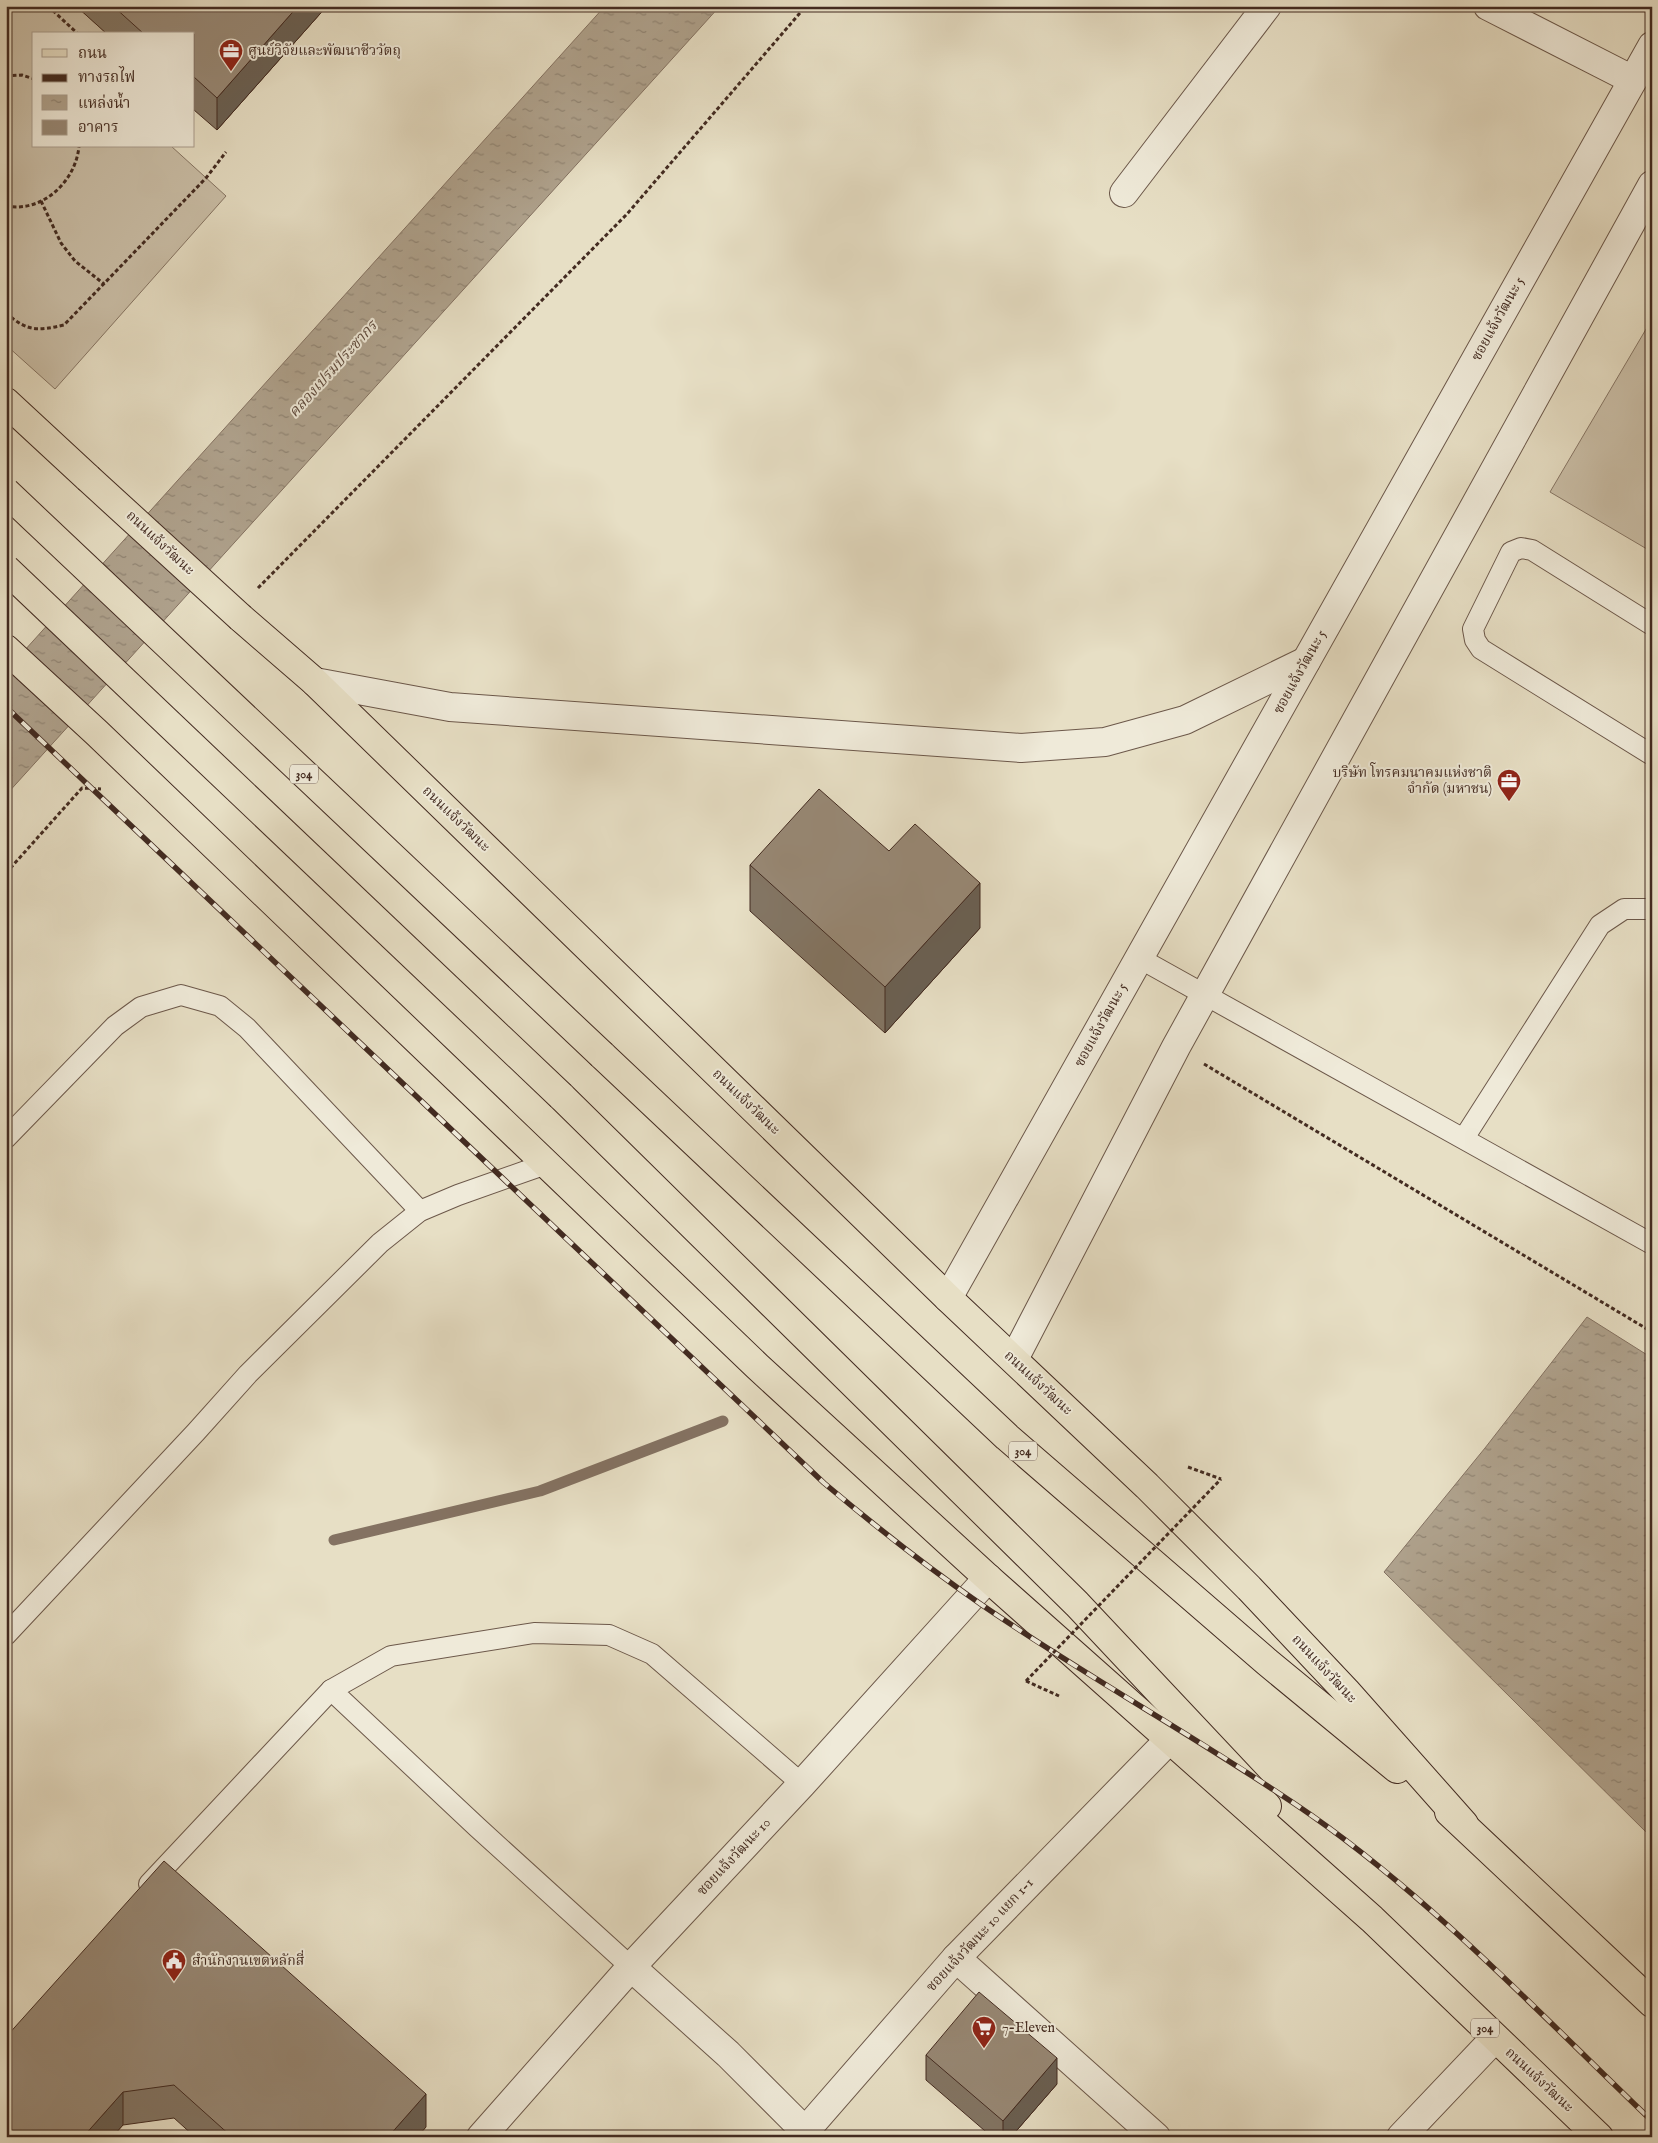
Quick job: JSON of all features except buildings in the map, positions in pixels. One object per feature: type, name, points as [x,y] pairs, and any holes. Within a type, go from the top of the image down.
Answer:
[{"type":"main road","name":"ถนนแจ้งวัฒนะ","points":[[6,402],[241,618],[315,682],[948,1298],[1147,1486],[1249,1588],[1346,1691],[1464,1824]]},
{"type":"main road","name":"ถนนแจ้งวัฒนะ","points":[[6,492],[1007,1437],[1267,1662],[1464,1824],[1652,2003]]},
{"type":"main road","name":"ถนนแจ้งวัฒนะ","points":[[6,569],[561,1096],[1077,1604],[1372,1919]]},
{"type":"main road","name":"ถนนแจ้งวัฒนะ","points":[[6,649],[97,733],[757,1366],[988,1578],[1372,1919],[1599,2137]]},
{"type":"street","points":[[1124,192],[1267,6]]},
{"type":"street","points":[[1488,6],[1633,80]]},
{"type":"street","name":"ซอยแจ้งวัฒนะ 5","points":[[948,1298],[1652,46]]},
{"type":"street","points":[[1014,1359],[1176,1047],[1652,185]]},
{"type":"street","points":[[315,682],[450,707],[1021,748],[1106,742],[1185,720],[1306,661]]},
{"type":"street","name":"ซอยแจ้งวัฒนะ 10","points":[[481,2137],[631,1967],[802,1784],[988,1578]]},
{"type":"street","name":"ซอยแจ้งวัฒนะ 10 แยก 1-1","points":[[802,2134],[956,1958],[1169,1740]]},
{"type":"street","points":[[956,1958],[1156,2137]]},
{"type":"street","points":[[631,1967],[728,2054],[802,2134]]},
{"type":"street","points":[[1401,2137],[1495,2038]]},
{"type":"lane","points":[[1652,625],[1532,550],[1521,548],[1511,552],[1473,629],[1475,640],[1481,648],[1652,755]]},
{"type":"lane","points":[[1464,1138],[1600,925],[1624,909],[1652,909]]},
{"type":"lane","points":[[1139,958],[1652,1244]]},
{"type":"lane","points":[[6,1138],[114,1026],[141,1007],[181,995],[220,1006],[248,1028],[420,1211]]},
{"type":"lane","points":[[6,1635],[248,1374],[380,1243],[420,1211],[458,1195],[546,1164]]},
{"type":"lane","points":[[135,1900],[331,1690],[391,1656],[534,1633],[609,1635],[652,1654],[802,1784]]},
{"type":"lane","points":[[331,1690],[477,1827],[631,1967]]},
{"type":"path","points":[[48,6],[76,32]]},
{"type":"path","points":[[256,589],[627,214],[806,6]]},
{"type":"path","points":[[6,76],[22,75],[32,78]]},
{"type":"path","points":[[6,206],[34,204],[54,194],[69,178],[78,157],[79,148]]},
{"type":"path","points":[[6,313],[19,325],[40,331],[64,325],[206,178],[226,152]]},
{"type":"path","points":[[41,201],[61,243],[75,260],[104,284]]},
{"type":"path","points":[[6,873],[82,788],[101,789]]},
{"type":"path","points":[[1176,1047],[1652,1332]]},
{"type":"path","points":[[1059,1696],[1026,1681],[1221,1479],[1188,1467]]},
{"type":"shaded area","points":[[6,6],[76,6],[105,32],[32,32],[32,148],[173,148],[226,196],[55,389],[6,345]]},
{"type":"shaded area","points":[[1652,319],[1652,552],[1550,492]]},
{"type":"water","name":"คลองเปรมประชากร","points":[[605,6],[720,6],[6,795],[6,671]]},
{"type":"water","points":[[1587,1317],[1652,1358],[1652,1838],[1384,1572],[1485,1448]]},
{"type":"waterway","points":[[334,1540],[540,1491],[723,1421]]},
{"type":"railway","points":[[6,707],[824,1483],[902,1546],[982,1605],[1064,1659],[1271,1788],[1356,1849],[1401,1884],[1487,1961],[1652,2121]]},
{"type":"place","name":"ศูนย์วิจัยและพัฒนาชีววัตถุ","points":[[231,72]]},
{"type":"place","name":"บริษัท โทรคมนาคมแห่งชาติ จำกัด (มหาชน)","points":[[1509,802]]},
{"type":"place","name":"สำนักงานเขตหลักสี่","points":[[174,1982]]},
{"type":"place","name":"7-Eleven","points":[[984,2049]]}]
